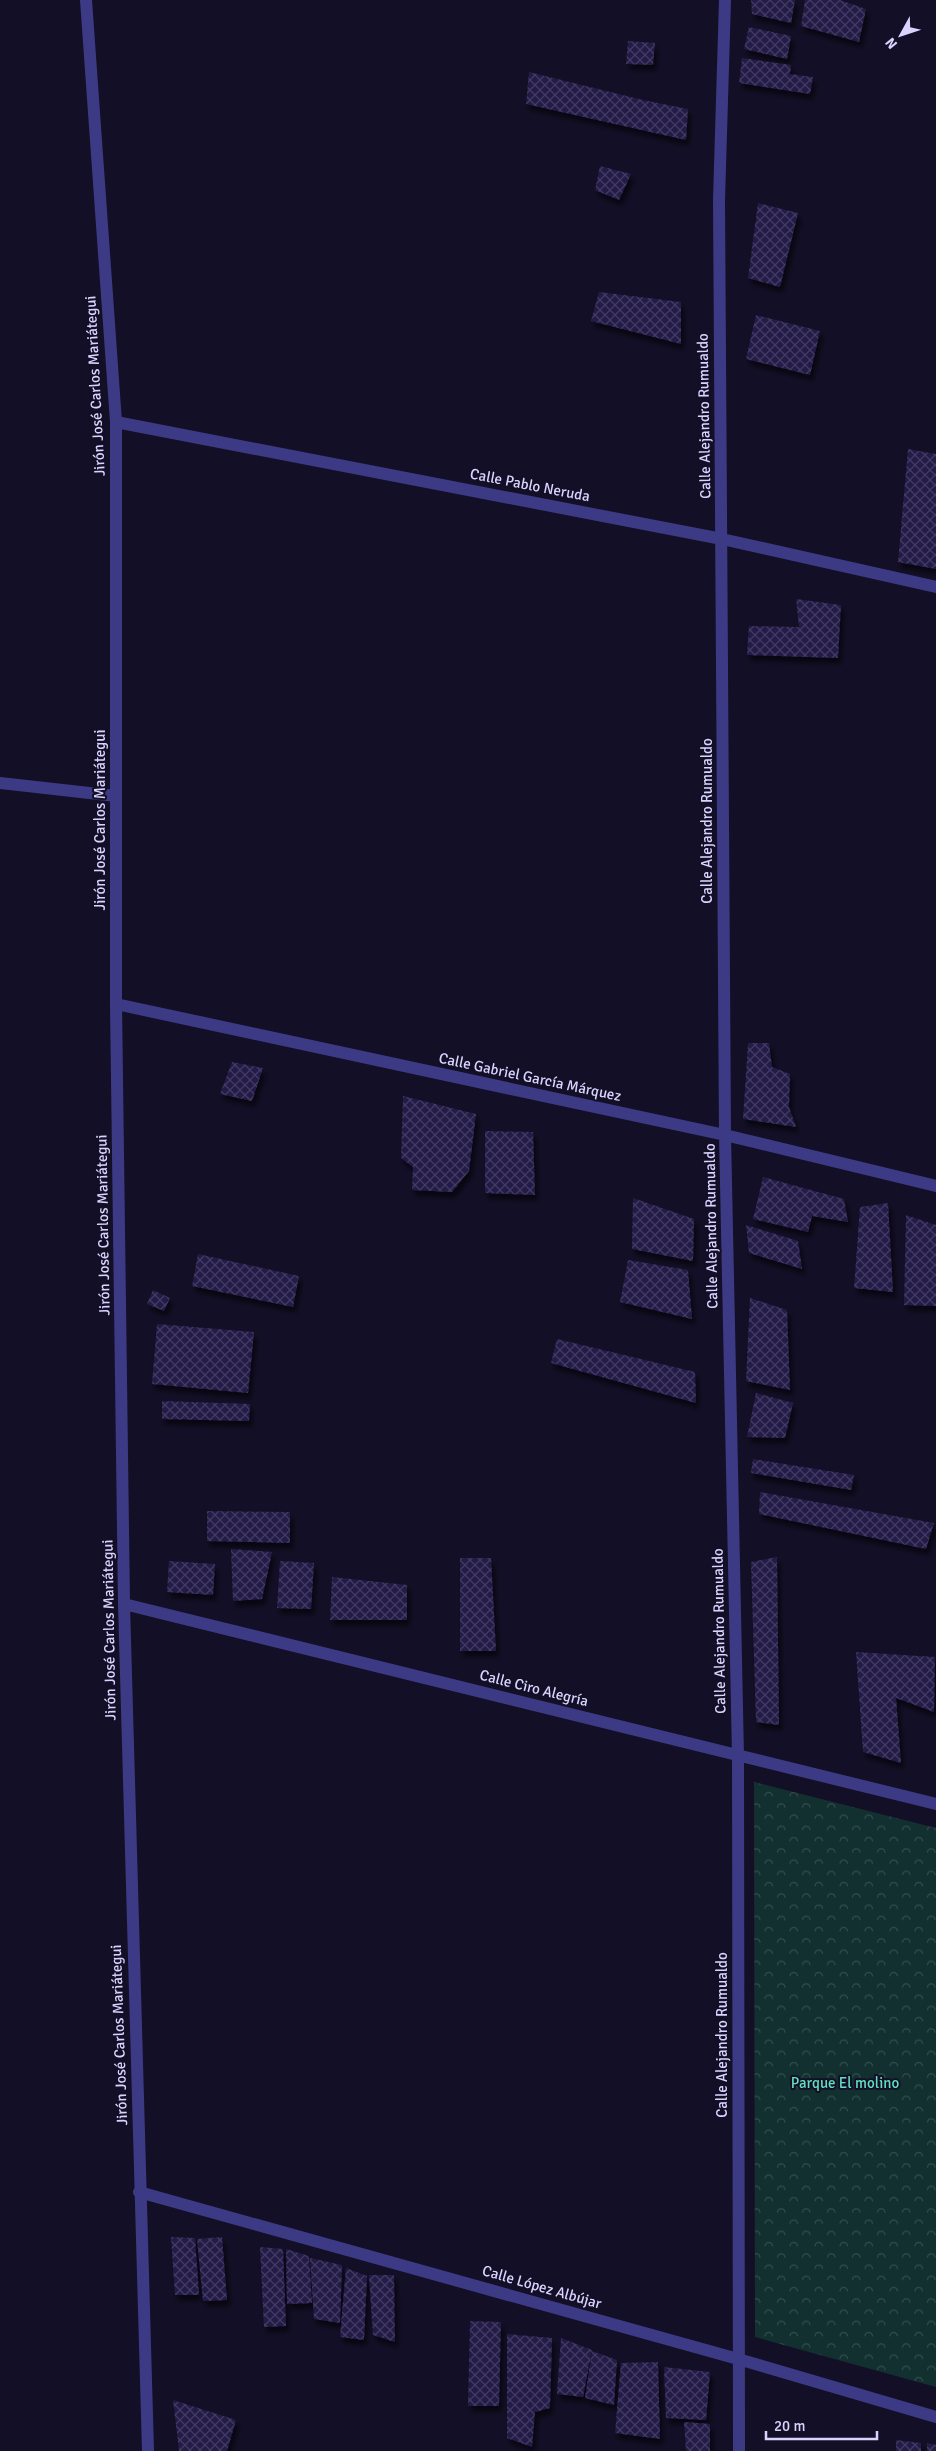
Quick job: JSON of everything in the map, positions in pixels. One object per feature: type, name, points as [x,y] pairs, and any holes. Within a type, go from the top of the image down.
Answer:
[{"type":"street","name":"Jirón José Carlos Mariátegui","points":[[86,0],[116,422],[116,1004],[124,1604],[139,2192],[148,2451]]},
{"type":"street","name":"Calle Alejandro Rumualdo","points":[[725,0],[719,200],[725,1135],[738,1756],[738,2359],[740,2451]]},
{"type":"street","name":"Calle Pablo Neruda","points":[[116,422],[722,539],[936,587]]},
{"type":"street","points":[[0,784],[116,796]]},
{"type":"street","name":"Calle Gabriel García Márquez","points":[[116,1004],[725,1135],[936,1186]]},
{"type":"street","name":"Calle Ciro Alegría","points":[[124,1604],[936,1804]]},
{"type":"street","name":"Calle López Albújar","points":[[139,2192],[738,2359],[936,2417]]},
{"type":"green space","name":"Parque El molino","points":[[754,1782],[936,1828],[936,2387],[755,2337]]},
{"type":"building","points":[[751,0],[795,0],[791,23],[752,14]]},
{"type":"building","points":[[805,0],[840,0],[866,9],[859,42],[801,26]]},
{"type":"building","points":[[749,27],[791,36],[787,59],[744,49]]},
{"type":"building","points":[[628,41],[655,43],[653,65],[626,64]]},
{"type":"building","points":[[742,58],[791,65],[790,74],[813,77],[810,94],[739,83]]},
{"type":"building","points":[[529,72],[688,109],[686,140],[526,104]]},
{"type":"building","points":[[600,166],[631,174],[619,200],[595,190]]},
{"type":"building","points":[[758,203],[798,213],[780,287],[748,278]]},
{"type":"building","points":[[599,292],[681,302],[681,344],[591,321]]},
{"type":"building","points":[[756,315],[820,331],[810,375],[746,359]]},
{"type":"building","points":[[908,449],[936,454],[936,569],[898,562]]},
{"type":"building","points":[[796,599],[841,605],[838,658],[747,655],[749,626],[799,627]]},
{"type":"building","points":[[748,1043],[769,1043],[772,1067],[790,1074],[789,1107],[796,1127],[743,1119]]},
{"type":"building","points":[[232,1062],[263,1068],[252,1101],[220,1094]]},
{"type":"building","points":[[403,1096],[476,1114],[469,1171],[452,1192],[412,1190],[413,1167],[401,1158]]},
{"type":"building","points":[[485,1131],[533,1132],[535,1195],[485,1193]]},
{"type":"building","points":[[763,1177],[844,1199],[848,1222],[812,1216],[808,1232],[753,1219]]},
{"type":"building","points":[[633,1198],[694,1219],[693,1261],[632,1249]]},
{"type":"building","points":[[888,1203],[893,1292],[854,1288],[860,1207]]},
{"type":"building","points":[[906,1215],[936,1225],[936,1306],[904,1305]]},
{"type":"building","points":[[746,1225],[798,1241],[802,1269],[749,1253]]},
{"type":"building","points":[[198,1254],[299,1276],[293,1307],[192,1286]]},
{"type":"building","points":[[628,1260],[688,1270],[692,1319],[620,1302]]},
{"type":"building","points":[[153,1290],[170,1298],[164,1311],[147,1304]]},
{"type":"building","points":[[750,1298],[787,1310],[790,1390],[746,1381]]},
{"type":"building","points":[[157,1324],[254,1332],[248,1393],[152,1384]]},
{"type":"building","points":[[557,1339],[695,1372],[696,1403],[551,1363]]},
{"type":"building","points":[[756,1393],[793,1403],[785,1438],[747,1437]]},
{"type":"building","points":[[162,1401],[250,1404],[249,1421],[162,1419]]},
{"type":"building","points":[[753,1459],[854,1475],[851,1490],[751,1473]]},
{"type":"building","points":[[760,1492],[934,1523],[926,1549],[759,1514]]},
{"type":"building","points":[[207,1511],[290,1512],[290,1543],[207,1541]]},
{"type":"building","points":[[231,1549],[272,1552],[262,1599],[233,1601]]},
{"type":"building","points":[[777,1557],[779,1725],[756,1722],[751,1562]]},
{"type":"building","points":[[460,1558],[491,1558],[496,1651],[460,1651]]},
{"type":"building","points":[[169,1561],[215,1564],[213,1595],[167,1592]]},
{"type":"building","points":[[280,1561],[314,1563],[311,1609],[277,1608]]},
{"type":"building","points":[[332,1577],[407,1585],[407,1620],[330,1620]]},
{"type":"building","points":[[856,1652],[935,1657],[934,1712],[896,1698],[901,1763],[863,1752]]},
{"type":"building","points":[[171,2237],[195,2238],[199,2295],[175,2295]]},
{"type":"building","points":[[222,2237],[227,2300],[203,2301],[197,2239]]},
{"type":"building","points":[[260,2247],[283,2249],[286,2326],[264,2327]]},
{"type":"building","points":[[286,2249],[309,2256],[312,2303],[287,2304]]},
{"type":"building","points":[[310,2258],[342,2265],[340,2323],[314,2319]]},
{"type":"building","points":[[346,2268],[367,2276],[364,2340],[340,2337]]},
{"type":"building","points":[[369,2275],[394,2275],[395,2342],[373,2335]]},
{"type":"building","points":[[470,2321],[501,2322],[499,2406],[468,2406]]},
{"type":"building","points":[[507,2334],[552,2338],[550,2408],[535,2412],[532,2447],[507,2438]]},
{"type":"building","points":[[561,2338],[592,2350],[583,2397],[557,2394]]},
{"type":"building","points":[[592,2351],[617,2360],[614,2405],[585,2398]]},
{"type":"building","points":[[658,2362],[660,2439],[615,2433],[621,2363]]},
{"type":"building","points":[[664,2367],[710,2372],[706,2420],[666,2418]]},
{"type":"building","points":[[173,2400],[236,2420],[227,2451],[179,2451]]},
{"type":"building","points":[[684,2422],[710,2424],[710,2451],[686,2451]]},
{"type":"building","points":[[896,2440],[921,2443],[921,2451],[896,2451]]},
{"type":"building","points":[[927,2443],[936,2445],[936,2451],[927,2451]]}]
